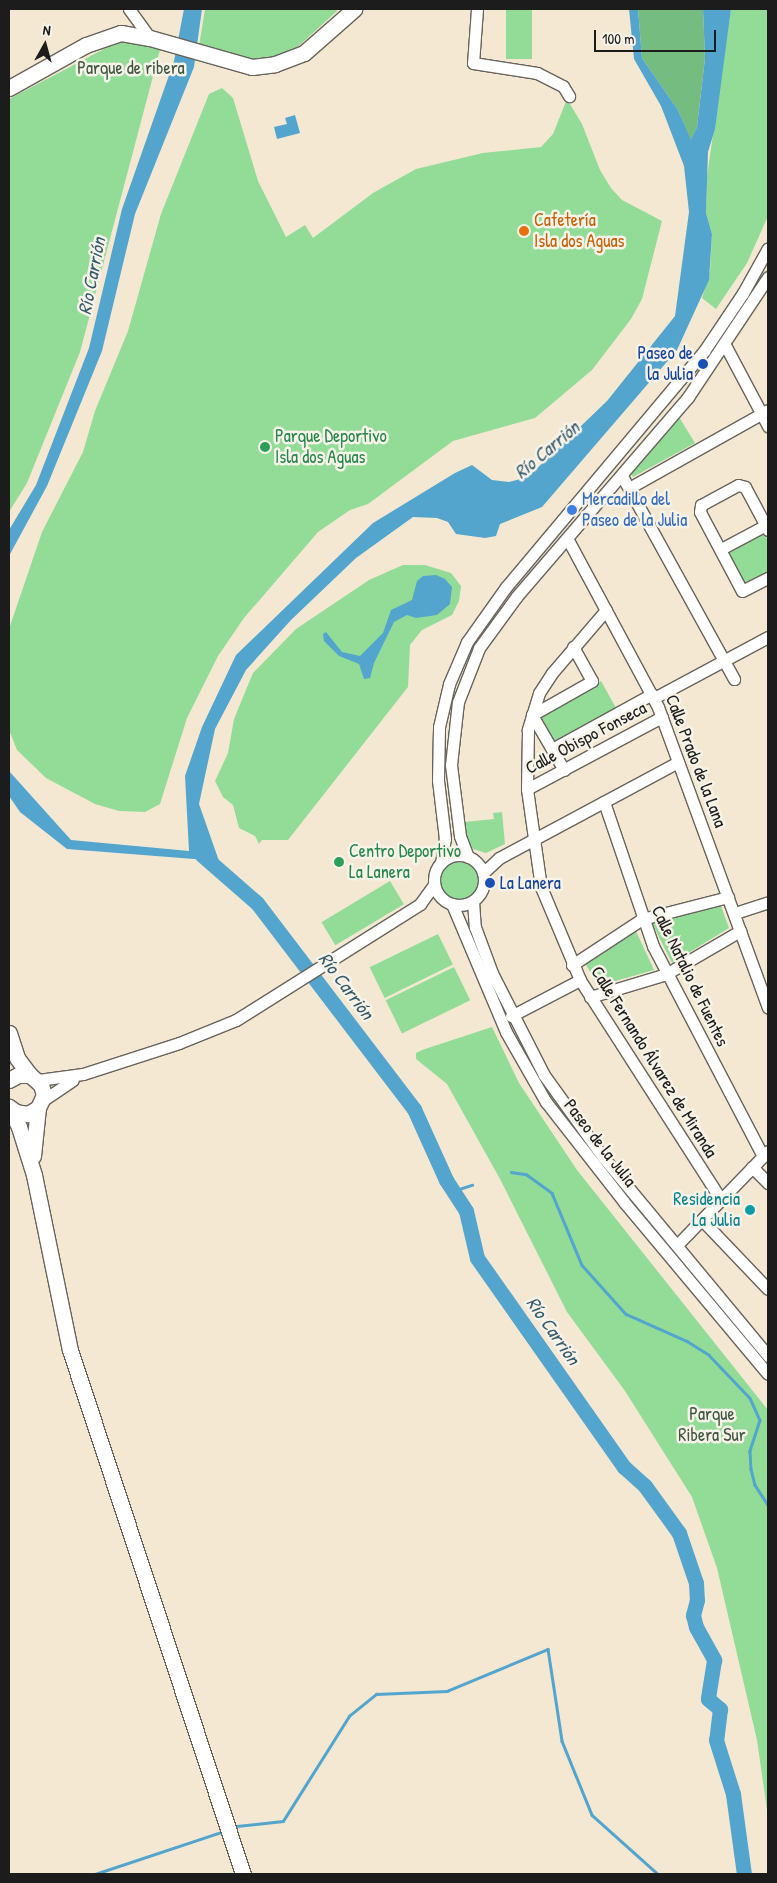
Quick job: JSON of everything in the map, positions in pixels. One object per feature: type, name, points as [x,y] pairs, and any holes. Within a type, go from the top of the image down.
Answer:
[{"type":"main road","points":[[9,88],[86,45],[121,33],[156,40],[252,67],[294,58],[354,9]]},
{"type":"main road","points":[[9,1034],[9,1061]]},
{"type":"main road","points":[[9,1034],[17,1058],[43,1090],[32,1144],[34,1175]]},
{"type":"main road","points":[[9,1080],[18,1074],[34,1078]]},
{"type":"main road","points":[[10,1108],[28,1114],[40,1104]]},
{"type":"main road","points":[[10,1108],[19,1127],[34,1175],[70,1350],[243,1874]]},
{"type":"street","points":[[477,9],[473,63],[537,73],[559,83],[569,96]]},
{"type":"street","points":[[121,33],[129,28],[132,12]]},
{"type":"street","points":[[132,12],[156,40]]},
{"type":"street","points":[[34,1078],[83,1074],[196,1037],[266,1002],[420,904],[434,885],[436,870],[441,863],[445,839],[438,780],[439,727],[449,684],[467,642],[506,587],[704,351],[744,294],[768,248]]},
{"type":"street","points":[[420,904],[473,901],[483,889],[483,873],[472,859],[460,836],[451,765],[462,689],[479,648],[492,627],[688,396],[725,345],[768,278]]},
{"type":"street","points":[[725,345],[765,412],[768,426]]},
{"type":"street","points":[[629,488],[765,412]]},
{"type":"street","points":[[622,476],[734,679]]},
{"type":"street","points":[[721,549],[767,528],[745,487],[738,485],[719,495],[701,505],[700,512],[742,591],[768,578]]},
{"type":"street","name":"Calle Prado de la Lana","points":[[567,538],[653,696],[735,913],[768,1007]]},
{"type":"street","name":"Calle Fernando Álvarez de Miranda","points":[[606,610],[573,647],[539,693],[532,715],[526,749],[527,789],[532,840],[541,887],[572,965],[580,980],[721,1200]]},
{"type":"street","name":"Calle Obispo Fonseca","points":[[552,750],[768,637]]},
{"type":"street","points":[[564,770],[532,715],[592,681],[573,647]]},
{"type":"street","name":"Calle Obispo Fonseca","points":[[527,789],[662,718]]},
{"type":"street","points":[[483,873],[499,858],[678,762]]},
{"type":"street","name":"Calle Natalio de Fuentes","points":[[604,802],[642,919],[666,974],[766,1154]]},
{"type":"street","points":[[445,839],[455,856]]},
{"type":"street","points":[[441,863],[455,856],[472,859],[499,858]]},
{"type":"street","points":[[434,885],[447,901]]},
{"type":"street","points":[[572,965],[642,919],[728,897]]},
{"type":"street","name":"Paseo de la Julia","points":[[447,901],[502,1024],[546,1102],[624,1202],[768,1374]]},
{"type":"street","name":"Paseo de la Julia","points":[[473,901],[474,927],[511,1016],[559,1099],[768,1356]]},
{"type":"street","points":[[735,913],[768,902]]},
{"type":"street","points":[[590,997],[666,974],[740,931]]},
{"type":"street","points":[[511,1016],[580,980]]},
{"type":"street","points":[[40,1104],[83,1074]]},
{"type":"street","points":[[676,1245],[766,1154]]},
{"type":"street","points":[[752,1167],[768,1183]]},
{"type":"street","points":[[702,1220],[768,1289]]},
{"type":"green space","points":[[205,9],[336,9],[337,11],[293,51],[265,59],[247,59],[199,46]]},
{"type":"green space","points":[[506,9],[532,9],[532,59],[506,59]]},
{"type":"green space","points":[[638,9],[703,9],[705,58],[697,127],[691,141],[678,110],[642,58]]},
{"type":"green space","points":[[731,9],[768,9],[768,216],[747,263],[716,309],[702,298],[710,271],[712,234],[706,213],[707,176]]},
{"type":"green space","name":"Parque de ribera","points":[[121,40],[161,46],[80,352],[27,483],[9,512],[9,99]]},
{"type":"green space","name":"Parque Deportivo Isla dos Aguas","points":[[222,88],[233,98],[258,181],[286,237],[305,225],[313,238],[373,193],[416,169],[483,153],[541,147],[553,134],[567,99],[582,124],[600,170],[611,188],[622,200],[662,221],[642,299],[631,319],[592,370],[535,418],[453,441],[368,504],[350,510],[318,532],[244,618],[218,656],[187,718],[160,804],[145,812],[119,811],[95,804],[46,778],[17,750],[9,730],[9,629],[42,532],[83,452],[95,411],[128,331],[161,214],[209,94]]},
{"type":"green space","points":[[679,417],[695,443],[633,477],[631,474]]},
{"type":"green space","points":[[764,533],[768,541],[768,574],[745,586],[728,552]]},
{"type":"green space","points":[[403,565],[425,565],[451,573],[461,586],[459,601],[452,615],[422,630],[410,645],[408,687],[288,840],[262,840],[259,844],[255,836],[239,828],[233,805],[223,797],[215,781],[228,753],[234,719],[253,673],[296,629],[369,580]]},
{"type":"green space","points":[[601,681],[616,708],[554,743],[539,715]]},
{"type":"green space","points":[[502,812],[505,844],[486,853],[473,849],[466,837],[465,822],[494,819],[493,813]]},
{"type":"green space","points":[[454,855],[464,855],[477,862],[484,875],[484,885],[477,898],[464,905],[454,905],[445,901],[438,894],[434,885],[434,875],[438,866],[445,859]]},
{"type":"green space","points":[[390,881],[404,904],[335,945],[321,922]]},
{"type":"green space","points":[[721,906],[729,928],[672,963],[651,921]]},
{"type":"green space","points":[[635,929],[654,970],[598,986],[585,963]]},
{"type":"green space","points":[[438,934],[453,965],[385,998],[370,967]]},
{"type":"green space","points":[[454,967],[470,1000],[402,1034],[386,1000]]},
{"type":"green space","name":"Parque Ribera Sur","points":[[492,1027],[519,1083],[577,1170],[768,1410],[768,1817],[757,1740],[717,1568],[692,1497],[625,1391],[567,1312],[500,1179],[447,1084],[416,1059],[416,1053],[422,1050]]},
{"type":"water","points":[[184,9],[202,9],[194,67],[135,214],[102,351],[47,486],[9,556],[9,530],[36,485],[89,348],[122,209],[174,61]]},
{"type":"water","points":[[629,9],[638,9],[642,58],[678,110],[691,140],[697,127],[705,58],[703,9],[731,9],[715,129],[708,152],[706,213],[712,234],[709,280],[677,350],[542,507],[500,524],[496,536],[485,538],[456,534],[448,522],[437,518],[413,517],[356,558],[291,620],[246,670],[215,729],[199,804],[219,861],[67,849],[20,812],[9,796],[9,771],[71,840],[189,851],[185,776],[202,727],[236,655],[373,523],[455,473],[472,465],[492,480],[509,482],[528,477],[607,401],[675,316],[689,212],[684,166],[661,106],[634,59]]},
{"type":"water","points":[[295,115],[300,133],[277,139],[274,127],[287,124],[285,118]]},
{"type":"water","points":[[436,575],[445,579],[452,587],[450,604],[437,615],[416,618],[407,615],[394,622],[374,663],[370,678],[364,679],[359,664],[339,656],[324,641],[323,634],[326,632],[342,652],[360,656],[383,633],[391,610],[412,600],[417,581],[423,576]]},
{"type":"waterway","name":"Río Carrión","points":[[199,844],[202,855],[257,903],[414,1109],[446,1180],[466,1211],[477,1258],[624,1467],[645,1486],[679,1533],[696,1583],[697,1600],[693,1615],[696,1627],[714,1660],[708,1699],[720,1709],[716,1740],[733,1794],[744,1874]]},
{"type":"waterway","points":[[511,1172],[526,1174],[552,1193],[582,1265],[626,1314],[687,1341],[709,1355],[750,1398],[760,1420],[750,1451],[751,1469],[755,1485],[768,1505]]},
{"type":"waterway","points":[[453,1191],[472,1185]]},
{"type":"waterway","points":[[237,1826],[283,1821],[349,1716],[376,1694],[447,1691],[548,1649],[562,1741],[592,1815],[658,1874]]},
{"type":"waterway","points":[[95,1874],[221,1832]]},
{"type":"place","name":"Cafetería Isla dos Aguas","points":[[524,231]]},
{"type":"place","name":"Paseo de la Julia","points":[[703,364]]},
{"type":"place","name":"Parque Deportivo Isla dos Aguas","points":[[265,447]]},
{"type":"place","name":"Mercadillo del Paseo de la Julia","points":[[572,510]]},
{"type":"place","name":"Centro Deportivo La Lanera","points":[[339,862]]},
{"type":"place","name":"La Lanera","points":[[490,883]]},
{"type":"place","name":"Residencia La Julia","points":[[750,1210]]}]
